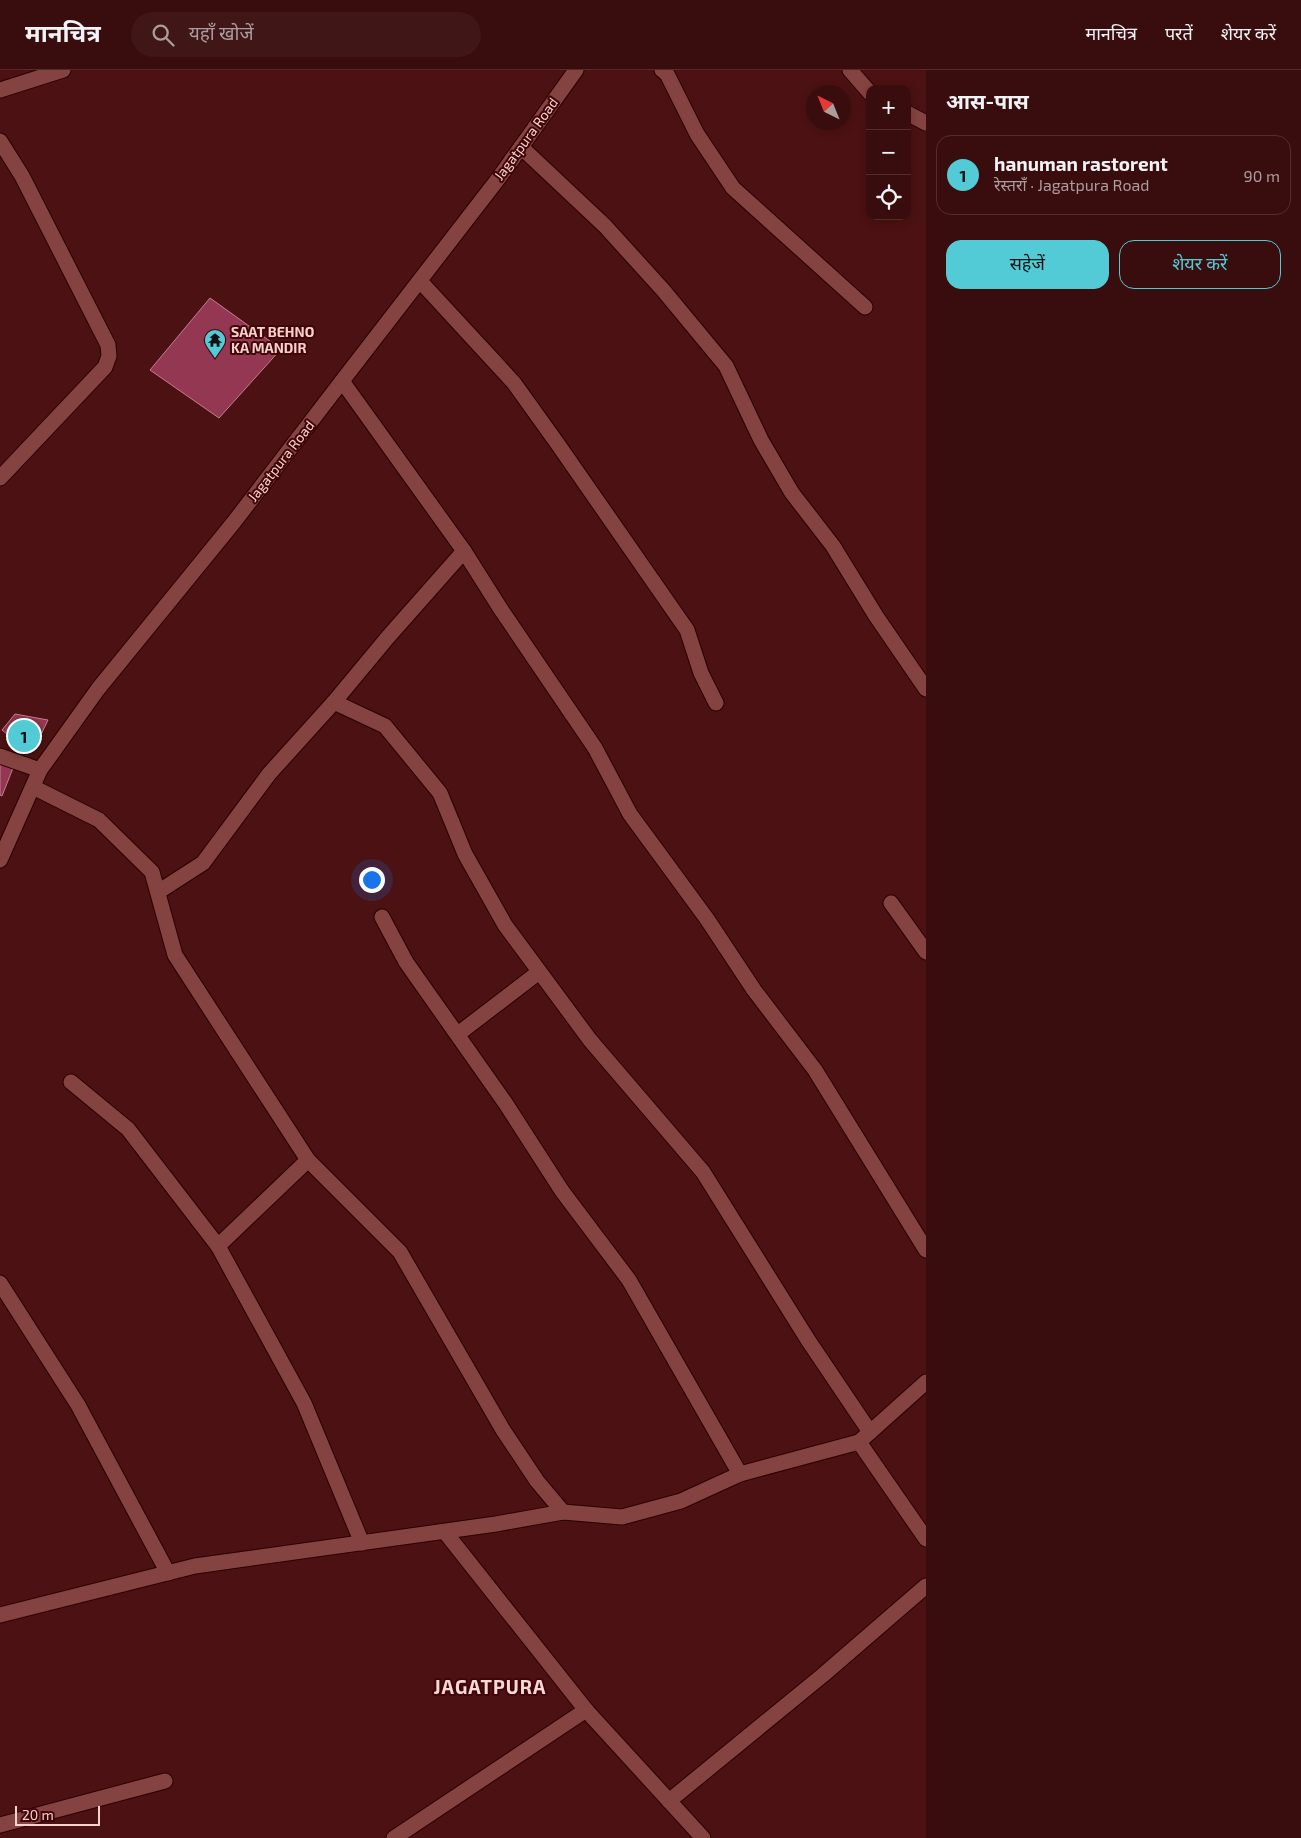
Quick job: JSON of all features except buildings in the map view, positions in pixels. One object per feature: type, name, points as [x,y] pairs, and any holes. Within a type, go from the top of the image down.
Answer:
[{"type":"street","points":[[0,90],[63,70]]},
{"type":"street","name":"Jagatpura Road","points":[[0,860],[40,770],[98,689],[234,522],[420,281],[521,147],[576,70]]},
{"type":"street","points":[[662,70],[667,74],[697,134],[733,188],[865,307]]},
{"type":"street","points":[[850,70],[866,88]]},
{"type":"street","points":[[911,115],[926,123]]},
{"type":"street","points":[[0,141],[22,176],[108,345],[109,356],[105,367],[0,478]]},
{"type":"street","points":[[521,147],[605,226],[663,290],[726,366],[761,440],[792,493],[833,546],[876,616],[926,690]]},
{"type":"street","points":[[420,281],[514,383],[688,630],[701,673],[716,704]]},
{"type":"street","points":[[342,381],[464,551],[500,608],[595,748],[630,814],[707,919],[754,990],[815,1070],[926,1250]]},
{"type":"street","points":[[158,892],[203,863],[269,774],[334,702],[464,551]]},
{"type":"street","points":[[334,702],[385,726],[440,793],[465,854],[505,925],[590,1040],[703,1172],[808,1340],[926,1539]]},
{"type":"street","points":[[0,756],[40,770]]},
{"type":"street","points":[[33,787],[99,820],[152,872],[175,955],[308,1160],[400,1252],[503,1430],[537,1481],[562,1512]]},
{"type":"street","points":[[891,903],[926,952]]},
{"type":"street","points":[[382,916],[406,962],[458,1034],[562,1191],[629,1280],[740,1474]]},
{"type":"street","points":[[458,1034],[539,972]]},
{"type":"street","points":[[70,1082],[128,1129],[218,1246],[304,1403],[362,1543]]},
{"type":"street","points":[[218,1246],[308,1160]]},
{"type":"street","points":[[0,1283],[78,1405],[168,1573]]},
{"type":"street","points":[[0,1615],[195,1566],[445,1532],[562,1512],[622,1517],[681,1501],[740,1474],[865,1436],[926,1382]]},
{"type":"street","points":[[445,1532],[586,1710],[703,1838]]},
{"type":"street","points":[[669,1800],[824,1675],[926,1586]]},
{"type":"street","points":[[394,1838],[586,1710]]},
{"type":"street","points":[[0,1825],[165,1781]]},
{"type":"place","name":"SAAT BEHNO KA MANDIR","points":[[215,359]]},
{"type":"place","name":"hanuman rastorent","points":[[24,736]]},
{"type":"district","name":"JAGATPURA","points":[[490,1687]]}]
